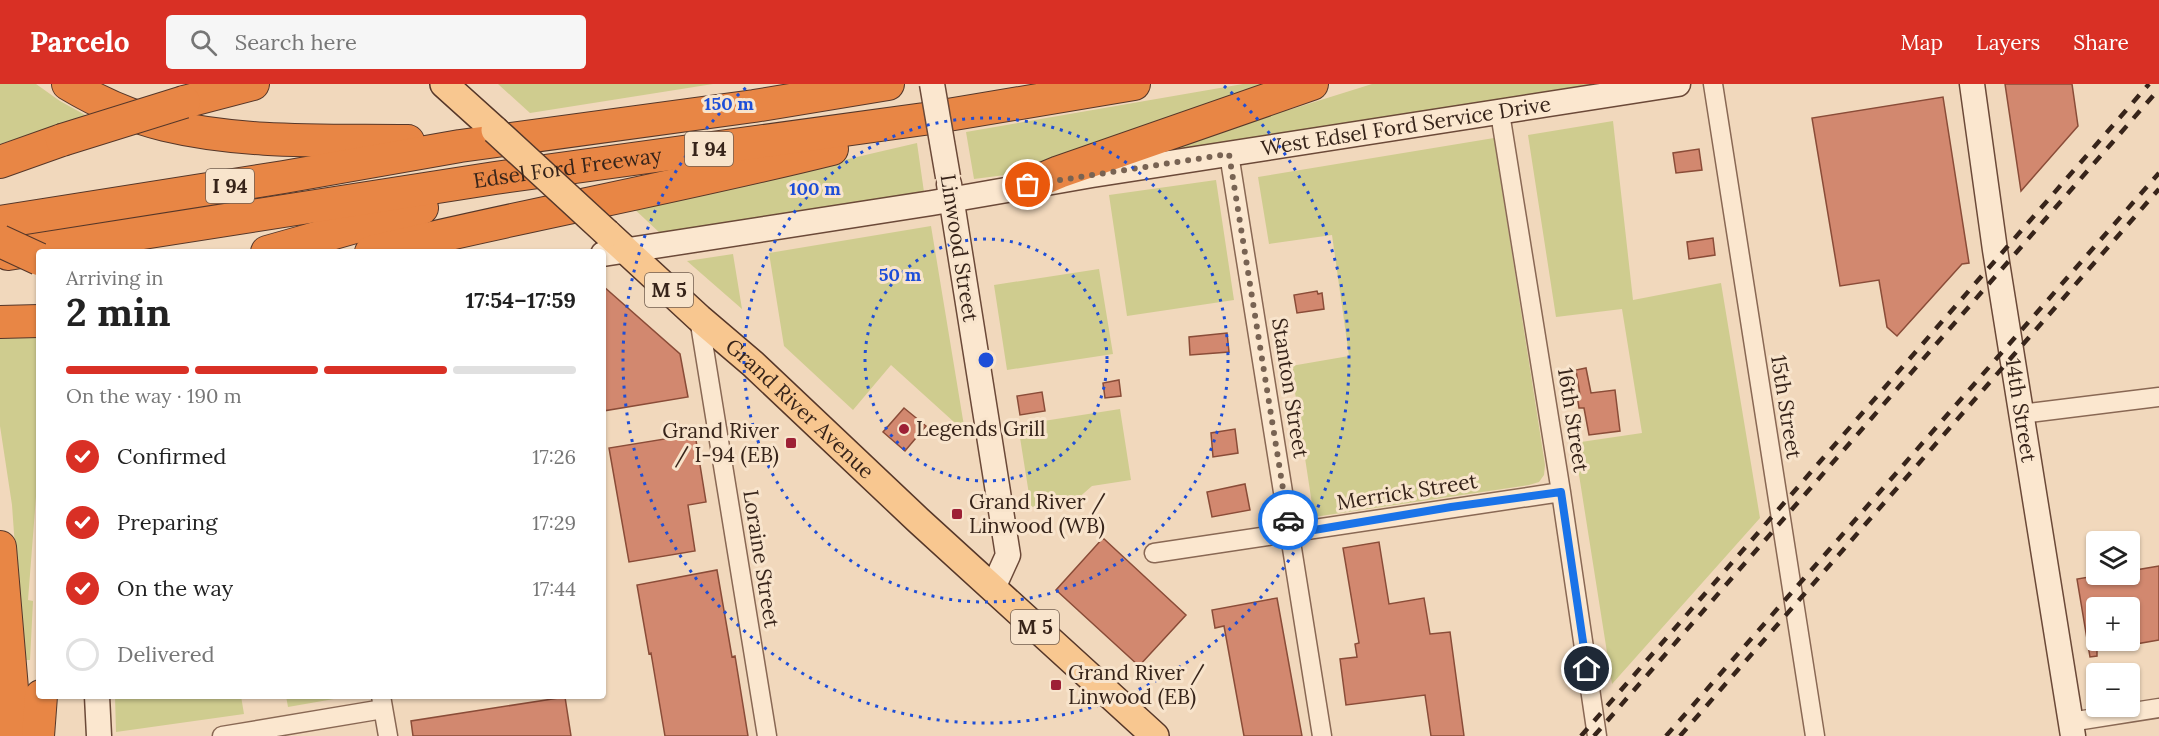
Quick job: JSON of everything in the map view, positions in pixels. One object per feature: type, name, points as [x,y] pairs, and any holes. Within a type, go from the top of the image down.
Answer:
[{"type":"highway","points":[[68,84],[106,104],[164,125],[198,131],[269,138],[423,141],[460,146]]},
{"type":"highway","points":[[0,162],[184,102],[253,84]]},
{"type":"highway","name":"Edsel Ford Freeway","points":[[0,222],[284,177],[460,146],[754,106],[888,84]]},
{"type":"highway","name":"Edsel Ford Freeway","points":[[39,249],[495,178],[924,119],[1134,84]]},
{"type":"highway","points":[[1028,185],[1059,172],[1312,84]]},
{"type":"highway","points":[[384,249],[766,166],[853,144],[924,119]]},
{"type":"highway","points":[[277,249],[449,201],[495,178]]},
{"type":"highway","points":[[0,241],[36,258]]},
{"type":"highway","name":"Edsel Ford Freeway","points":[[0,255],[36,249]]},
{"type":"highway","points":[[0,322],[36,321]]},
{"type":"highway","points":[[0,547],[16,736]]},
{"type":"highway","points":[[38,736],[42,699]]},
{"type":"main road","name":"Grand River Avenue","points":[[448,87],[612,246],[753,364],[1155,736]]},
{"type":"street","name":"Linwood Street","points":[[932,84],[1008,555],[993,588]]},
{"type":"street","name":"West Edsel Ford Service Drive","points":[[612,246],[949,188],[1028,185],[1677,84]]},
{"type":"street","name":"15th Street","points":[[1713,84],[1815,736]]},
{"type":"street","name":"14th Street","points":[[1972,84],[2071,729]]},
{"type":"street","name":"16th Street","points":[[1500,113],[1561,492],[1597,736]]},
{"type":"street","name":"Stanton Street","points":[[1229,154],[1322,736]]},
{"type":"street","name":"Loraine Street","points":[[699,318],[767,736]]},
{"type":"street","points":[[2021,414],[2159,397]]},
{"type":"street","name":"Merrick Street","points":[[1154,553],[1561,492]]},
{"type":"street","points":[[97,699],[99,736]]},
{"type":"street","points":[[222,736],[382,702],[387,736]]},
{"type":"street","points":[[2071,729],[2159,708]]},
{"type":"shaded area","points":[[0,84],[36,84],[87,116],[0,144]]},
{"type":"shaded area","points":[[498,84],[713,84],[530,113]]},
{"type":"shaded area","points":[[1243,84],[1297,84],[1064,162],[1013,174],[974,179],[966,132]]},
{"type":"shaded area","points":[[1372,84],[1618,84],[1137,160],[1237,123],[1292,109]]},
{"type":"shaded area","points":[[1613,121],[1633,300],[1721,283],[1760,518],[1612,684],[1574,443],[1642,433],[1622,309],[1556,317],[1528,135]]},
{"type":"shaded area","points":[[1494,138],[1545,465],[1544,475],[1539,482],[1529,485],[1314,517],[1291,366],[1349,356],[1332,235],[1269,244],[1258,177]]},
{"type":"shaded area","points":[[917,143],[924,192],[661,234],[630,205],[814,167]]},
{"type":"shaded area","points":[[1216,180],[1234,300],[1127,316],[1109,195]]},
{"type":"shaded area","points":[[931,226],[965,432],[891,365],[853,410],[784,346],[769,253]]},
{"type":"shaded area","points":[[733,254],[742,309],[687,261]]},
{"type":"shaded area","points":[[1099,269],[1113,354],[1007,370],[994,285]]},
{"type":"shaded area","points":[[36,331],[36,497],[28,600],[33,601],[30,660],[23,660],[12,505],[0,426],[0,332]]},
{"type":"shaded area","points":[[1120,409],[1131,480],[1092,486],[1076,500],[1031,507],[1018,425]]},
{"type":"shaded area","points":[[115,699],[242,699],[244,714],[116,732]]},
{"type":"shaded area","points":[[287,699],[334,699],[288,707]]},
{"type":"building","points":[[2005,84],[2072,84],[2078,126],[2021,191]]},
{"type":"building","points":[[1943,97],[1969,263],[1962,264],[1897,336],[1887,327],[1879,280],[1840,286],[1812,118]]},
{"type":"building","points":[[1699,149],[1702,170],[1676,173],[1673,153]]},
{"type":"building","points":[[1713,238],[1715,255],[1689,259],[1687,242]]},
{"type":"building","points":[[606,289],[680,354],[688,397],[606,411]]},
{"type":"building","points":[[1317,291],[1318,294],[1322,293],[1324,309],[1297,313],[1294,295]]},
{"type":"building","points":[[1227,333],[1229,352],[1190,355],[1189,337]]},
{"type":"building","points":[[1586,368],[1591,393],[1615,390],[1620,431],[1589,435],[1584,408],[1579,408],[1577,395],[1580,395],[1576,370]]},
{"type":"building","points":[[1119,380],[1121,396],[1105,398],[1103,383]]},
{"type":"building","points":[[1042,392],[1045,411],[1020,415],[1017,396]]},
{"type":"building","name":"Legends Grill","points":[[904,408],[926,426],[905,451],[883,432]]},
{"type":"building","points":[[1235,429],[1238,453],[1213,457],[1211,433]]},
{"type":"building","points":[[695,434],[706,502],[688,505],[695,551],[629,562],[609,448]]},
{"type":"building","points":[[1245,484],[1250,510],[1212,517],[1207,492]]},
{"type":"building","points":[[1103,538],[1186,615],[1139,666],[1056,590]]},
{"type":"building","points":[[1379,542],[1389,604],[1424,598],[1430,634],[1450,632],[1464,736],[1431,736],[1425,695],[1346,705],[1340,659],[1357,657],[1355,644],[1359,643],[1343,548]]},
{"type":"building","points":[[2159,566],[2159,640],[2140,643],[2140,597],[2086,597],[2086,633],[2077,579],[2086,578],[2086,585],[2140,585],[2140,569]]},
{"type":"building","points":[[717,570],[732,657],[735,656],[748,736],[665,736],[637,585]]},
{"type":"building","points":[[1277,598],[1302,736],[1244,736],[1224,626],[1215,628],[1212,610]]},
{"type":"building","points":[[2089,651],[2097,651],[2097,656],[2090,657]]},
{"type":"building","points":[[552,699],[565,699],[571,736],[413,736],[411,721]]},
{"type":"railway","points":[[1581,736],[2149,84]]},
{"type":"railway","points":[[1594,736],[2159,89]]},
{"type":"railway","points":[[1666,736],[2159,173]]},
{"type":"railway","points":[[1680,736],[2159,189]]},
{"type":"way so far","points":[[1028,185],[1229,154],[1288,520]]},
{"type":"place","name":"Legends Grill","points":[[904,429]]},
{"type":"place","name":"Grand River / I-94 (EB)","points":[[791,443]]},
{"type":"place","name":"Grand River / Linwood (WB)","points":[[957,514]]},
{"type":"place","name":"Grand River / Linwood (EB)","points":[[1056,685]]},
{"type":"route","points":[[1288,520],[1290,534],[1451,507],[1561,492],[1587,669]]}]
